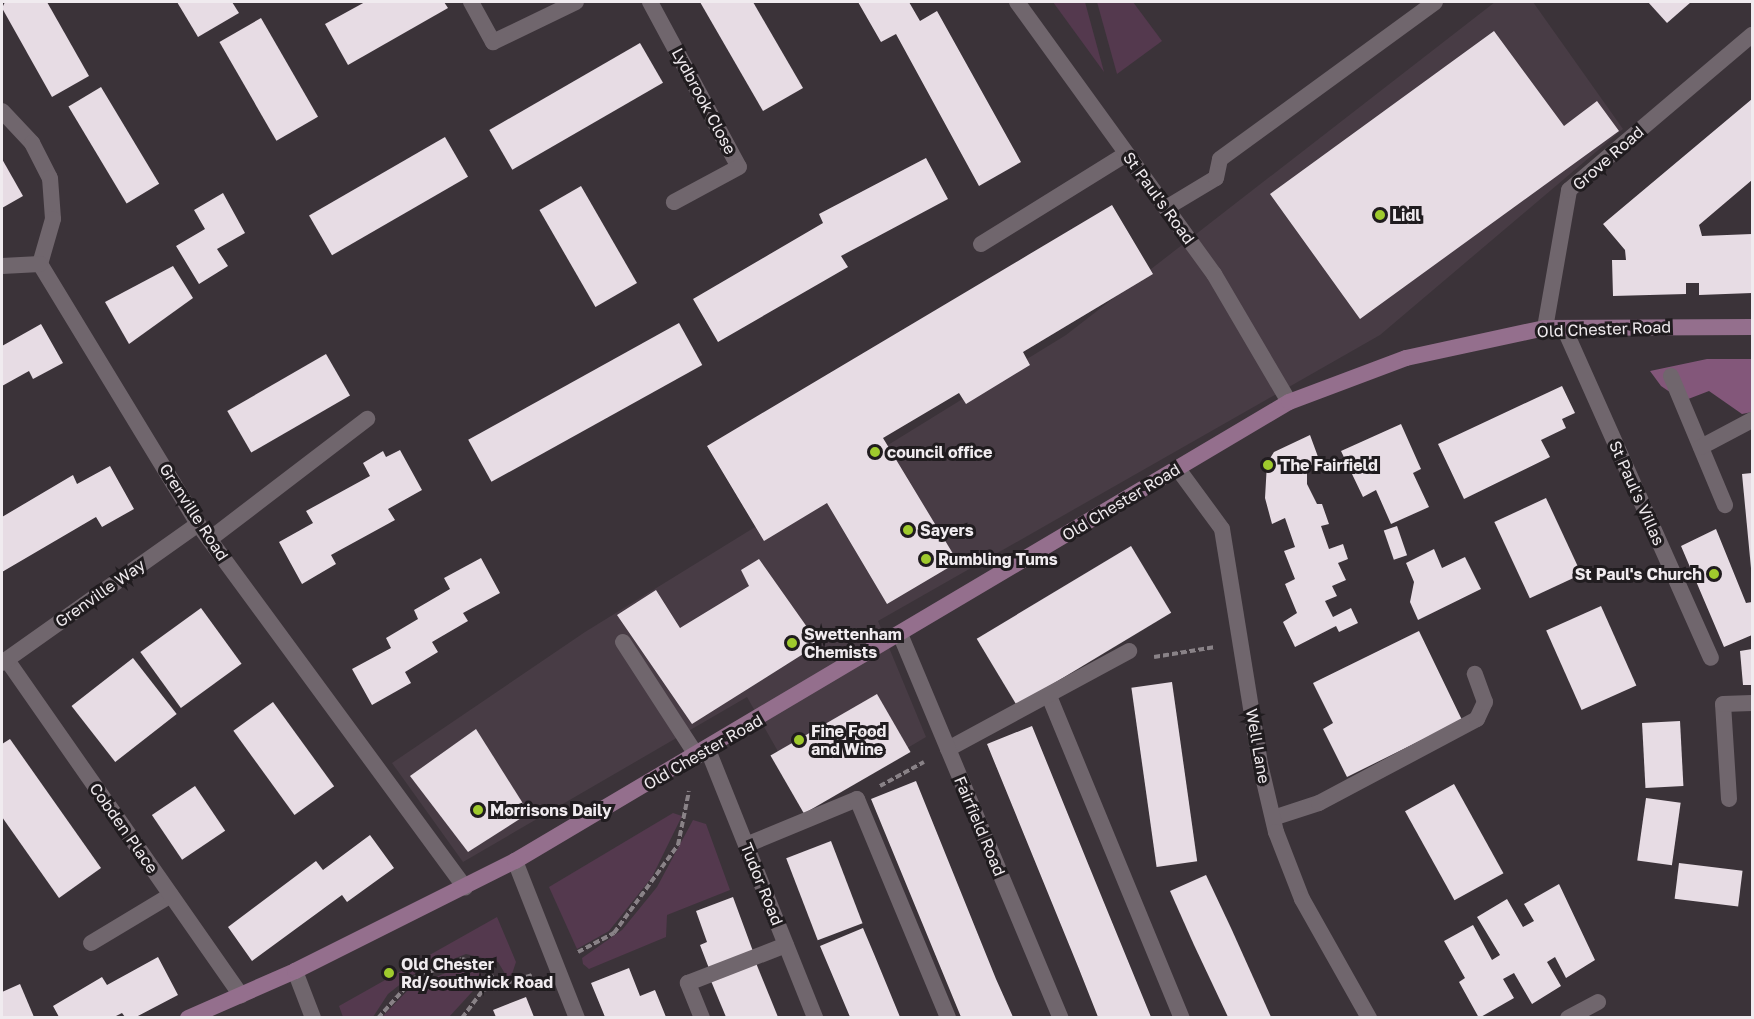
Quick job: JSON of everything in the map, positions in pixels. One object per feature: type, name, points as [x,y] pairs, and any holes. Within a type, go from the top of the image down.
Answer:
[{"type":"main road","name":"Old Chester Road","points":[[188,1017],[241,996],[465,888],[515,861],[702,753],[1289,402],[1406,358],[1545,328],[1752,327]]},
{"type":"street","points":[[471,2],[493,42],[576,2]]},
{"type":"street","name":"Lydbrook Close","points":[[650,2],[740,167],[674,202]]},
{"type":"street","name":"St Paul's Road","points":[[1017,2],[1214,274],[1289,402]]},
{"type":"street","points":[[1166,208],[1216,178],[1220,159],[1435,2]]},
{"type":"street","name":"Grove Road","points":[[1545,328],[1569,190],[1752,35]]},
{"type":"street","points":[[2,111],[32,143],[50,178],[53,219],[40,264],[2,267]]},
{"type":"street","points":[[981,244],[1126,154]]},
{"type":"street","name":"Grenville Road","points":[[40,264],[198,524],[465,888]]},
{"type":"street","name":"St Paul's Villas","points":[[1564,328],[1711,658]]},
{"type":"street","points":[[1671,376],[1725,505]]},
{"type":"street","points":[[210,539],[367,420]]},
{"type":"street","points":[[1701,447],[1752,420]]},
{"type":"street","name":"Well Lane","points":[[1178,469],[1222,529],[1273,818],[1302,899],[1369,1017]]},
{"type":"street","name":"Grenville Way","points":[[4,662],[198,524]]},
{"type":"street","name":"Fairfield Road","points":[[900,634],[1061,1017]]},
{"type":"street","name":"Tudor Road","points":[[623,642],[702,753],[746,845],[815,1017]]},
{"type":"street","points":[[948,749],[1129,651]]},
{"type":"street","name":"Cobden Place","points":[[4,662],[241,996]]},
{"type":"street","points":[[1273,818],[1319,803],[1477,719],[1485,702],[1475,674]]},
{"type":"street","points":[[1049,696],[1182,1017]]},
{"type":"street","points":[[1729,799],[1724,704],[1752,703]]},
{"type":"street","points":[[746,845],[857,799],[948,1017]]},
{"type":"street","points":[[515,861],[578,1017]]},
{"type":"street","points":[[91,943],[171,895]]},
{"type":"street","points":[[702,1017],[688,983],[786,945]]},
{"type":"street","points":[[295,970],[313,1017]]},
{"type":"street","points":[[1568,1017],[1598,1002]]},
{"type":"path","points":[[1129,651],[1143,659],[1242,642]]},
{"type":"path","points":[[857,799],[948,749]]},
{"type":"path","points":[[462,1017],[483,990],[495,983],[556,964],[614,933],[678,845],[702,753]]},
{"type":"path","points":[[378,1017],[414,978],[462,959],[487,968],[495,983]]},
{"type":"shaded area","points":[[1053,2],[1085,2],[1104,72]]},
{"type":"shaded area","points":[[1097,2],[1133,2],[1162,41],[1117,74]]},
{"type":"shaded area","points":[[1495,2],[1533,2],[1623,129],[1380,335],[878,621],[926,737],[809,806],[747,697],[463,862],[392,763],[585,632],[1066,335]]},
{"type":"shaded area","points":[[1707,359],[1752,359],[1752,412],[1742,414],[1709,391],[1683,401],[1661,386],[1650,371]]},
{"type":"shaded area","points":[[673,813],[682,816],[652,877],[609,931],[577,949],[549,887]]},
{"type":"shaded area","points":[[693,820],[706,824],[730,890],[667,915],[666,937],[589,969],[583,964],[582,958],[622,930],[657,887]]},
{"type":"shaded area","points":[[497,917],[516,962],[512,974],[507,977],[498,962],[466,954],[412,975],[388,994],[373,1017],[343,1017],[339,1006]]},
{"type":"shaded area","points":[[469,963],[480,969],[483,980],[449,1017],[382,1017],[410,988]]},
{"type":"building","points":[[5,2],[47,2],[89,76],[52,97],[2,8]]},
{"type":"building","points":[[177,2],[232,2],[239,13],[198,37]]},
{"type":"building","points":[[365,2],[444,2],[448,8],[348,65],[325,24]]},
{"type":"building","points":[[700,2],[753,2],[803,88],[763,111]]},
{"type":"building","points":[[858,2],[909,2],[920,21],[937,11],[1021,162],[979,186],[896,34],[881,42]]},
{"type":"building","points":[[1648,2],[1691,2],[1667,23]]},
{"type":"building","points":[[261,18],[318,117],[276,141],[219,42]]},
{"type":"building","points":[[1494,31],[1564,126],[1597,101],[1619,131],[1360,319],[1270,194]]},
{"type":"building","points":[[640,43],[663,83],[512,170],[489,130]]},
{"type":"building","points":[[101,87],[159,184],[127,203],[68,107]]},
{"type":"building","points":[[1752,99],[1752,180],[1699,225],[1702,236],[1752,234],[1752,293],[1699,295],[1699,283],[1686,283],[1686,294],[1613,296],[1612,260],[1626,260],[1625,250],[1603,224]]},
{"type":"building","points":[[445,137],[468,177],[332,255],[309,216]]},
{"type":"building","points":[[926,158],[948,199],[841,256],[848,267],[718,342],[693,299],[823,223],[819,214]]},
{"type":"building","points":[[2,159],[23,196],[2,208]]},
{"type":"building","points":[[581,186],[637,283],[595,307],[539,210]]},
{"type":"building","points":[[223,193],[245,233],[217,249],[228,266],[199,284],[176,246],[205,229],[194,210]]},
{"type":"building","points":[[1112,205],[1153,274],[1023,352],[1030,365],[966,404],[959,393],[883,438],[958,562],[887,604],[827,503],[764,541],[707,446]]},
{"type":"building","points":[[173,266],[193,298],[129,344],[105,302]]},
{"type":"building","points":[[679,323],[702,365],[491,482],[468,440]]},
{"type":"building","points":[[41,324],[63,363],[33,379],[29,371],[2,386],[2,346]]},
{"type":"building","points":[[326,354],[350,396],[251,453],[227,411]]},
{"type":"building","points":[[1562,386],[1575,413],[1562,419],[1566,428],[1541,440],[1550,457],[1464,499],[1438,444]]},
{"type":"building","points":[[1401,424],[1421,469],[1413,473],[1429,507],[1391,524],[1376,490],[1363,497],[1341,451]]},
{"type":"building","points":[[1310,435],[1321,465],[1307,472],[1307,484],[1317,504],[1322,504],[1329,524],[1321,526],[1329,549],[1343,544],[1348,559],[1338,563],[1346,580],[1332,586],[1337,596],[1325,601],[1333,617],[1351,608],[1358,623],[1339,632],[1336,626],[1295,647],[1283,622],[1297,613],[1285,584],[1295,579],[1284,551],[1295,547],[1285,518],[1272,524],[1265,498],[1267,463],[1274,452]]},
{"type":"building","points":[[400,450],[422,490],[388,509],[395,520],[331,555],[336,564],[302,584],[279,542],[313,523],[306,511],[370,476],[363,463],[383,451],[386,457]]},
{"type":"building","points":[[110,466],[134,509],[102,527],[96,517],[2,572],[2,517],[73,475],[77,484]]},
{"type":"building","name":"St Paul's Church","points":[[1752,473],[1752,568],[1751,568],[1742,474]]},
{"type":"building","points":[[1546,498],[1581,574],[1530,598],[1494,522]]},
{"type":"building","points":[[1397,526],[1407,555],[1394,560],[1384,531]]},
{"type":"building","name":"St Paul's Church","points":[[1716,529],[1746,603],[1752,602],[1752,635],[1724,647],[1681,546]]},
{"type":"building","points":[[1131,546],[1171,613],[1017,706],[977,639]]},
{"type":"building","points":[[1434,549],[1442,568],[1465,557],[1481,589],[1418,620],[1410,602],[1414,582],[1406,563]]},
{"type":"building","points":[[481,558],[500,593],[463,613],[468,621],[432,642],[438,652],[405,672],[411,683],[372,705],[352,669],[391,648],[386,638],[418,619],[414,610],[450,589],[444,578]]},
{"type":"building","points":[[759,559],[819,644],[692,724],[617,615],[656,590],[680,628],[749,586],[741,570]]},
{"type":"building","points":[[1601,606],[1636,685],[1582,710],[1546,630]]},
{"type":"building","points":[[201,608],[242,664],[181,708],[140,652]]},
{"type":"building","points":[[1419,631],[1462,720],[1347,777],[1323,729],[1333,723],[1313,683]]},
{"type":"building","points":[[1752,649],[1752,685],[1743,685],[1740,651]]},
{"type":"building","points":[[133,658],[177,714],[115,762],[72,706]]},
{"type":"building","points":[[1172,682],[1197,861],[1157,867],[1131,688]]},
{"type":"building","points":[[877,694],[910,752],[804,814],[770,756]]},
{"type":"building","points":[[273,702],[334,786],[294,815],[233,731]]},
{"type":"building","points":[[1680,721],[1683,786],[1645,788],[1642,723]]},
{"type":"building","points":[[1032,726],[1151,1017],[1098,1017],[987,744]]},
{"type":"building","points":[[476,729],[529,813],[468,852],[410,776]]},
{"type":"building","points":[[10,739],[101,868],[59,898],[2,817],[2,744]]},
{"type":"building","points":[[916,781],[1013,1017],[961,1017],[871,799]]},
{"type":"building","points":[[1454,784],[1503,873],[1454,900],[1405,811]]},
{"type":"building","points":[[195,786],[225,831],[182,860],[152,815]]},
{"type":"building","points":[[1646,798],[1681,803],[1672,865],[1637,860]]},
{"type":"building","points":[[370,835],[394,868],[347,902],[342,895],[252,961],[228,927],[316,861],[323,870]]},
{"type":"building","points":[[831,841],[863,923],[818,940],[786,858]]},
{"type":"building","points":[[1679,863],[1743,871],[1738,907],[1675,899]]},
{"type":"building","points":[[1206,875],[1271,1017],[1228,1017],[1194,945],[1170,891]]},
{"type":"building","points":[[1559,884],[1595,960],[1566,978],[1555,957],[1547,962],[1561,986],[1532,1004],[1514,973],[1503,979],[1514,998],[1479,1018],[1459,982],[1465,978],[1444,941],[1473,925],[1492,960],[1500,955],[1477,917],[1507,899],[1523,927],[1534,921],[1524,904]]},
{"type":"building","points":[[733,897],[754,954],[710,971],[700,945],[707,942],[696,911]]},
{"type":"building","points":[[863,928],[900,1017],[850,1017],[820,946]]},
{"type":"building","points":[[158,957],[178,995],[136,1017],[125,1017],[122,1013],[114,1017],[59,1017],[53,1006],[102,977],[107,985]]},
{"type":"building","points":[[756,963],[778,1017],[726,1017],[711,981]]},
{"type":"building","points":[[629,968],[640,996],[655,990],[666,1017],[605,1017],[591,983]]},
{"type":"building","points":[[20,984],[34,1017],[2,1017],[2,992]]},
{"type":"building","points":[[526,997],[534,1017],[496,1017],[493,1010]]},
{"type":"place","name":"Lidl","points":[[1380,215]]},
{"type":"place","name":"council office","points":[[875,452]]},
{"type":"place","name":"The Fairfield","points":[[1268,465]]},
{"type":"place","name":"Sayers","points":[[908,530]]},
{"type":"place","name":"Rumbling Tums","points":[[926,559]]},
{"type":"place","name":"St Paul's Church","points":[[1714,574]]},
{"type":"place","name":"Swettenham Chemists","points":[[792,643]]},
{"type":"place","name":"Fine Food and Wine","points":[[799,740]]},
{"type":"place","name":"Morrisons Daily","points":[[478,810]]},
{"type":"place","name":"Old Chester Rd/southwick Road","points":[[389,973]]}]
